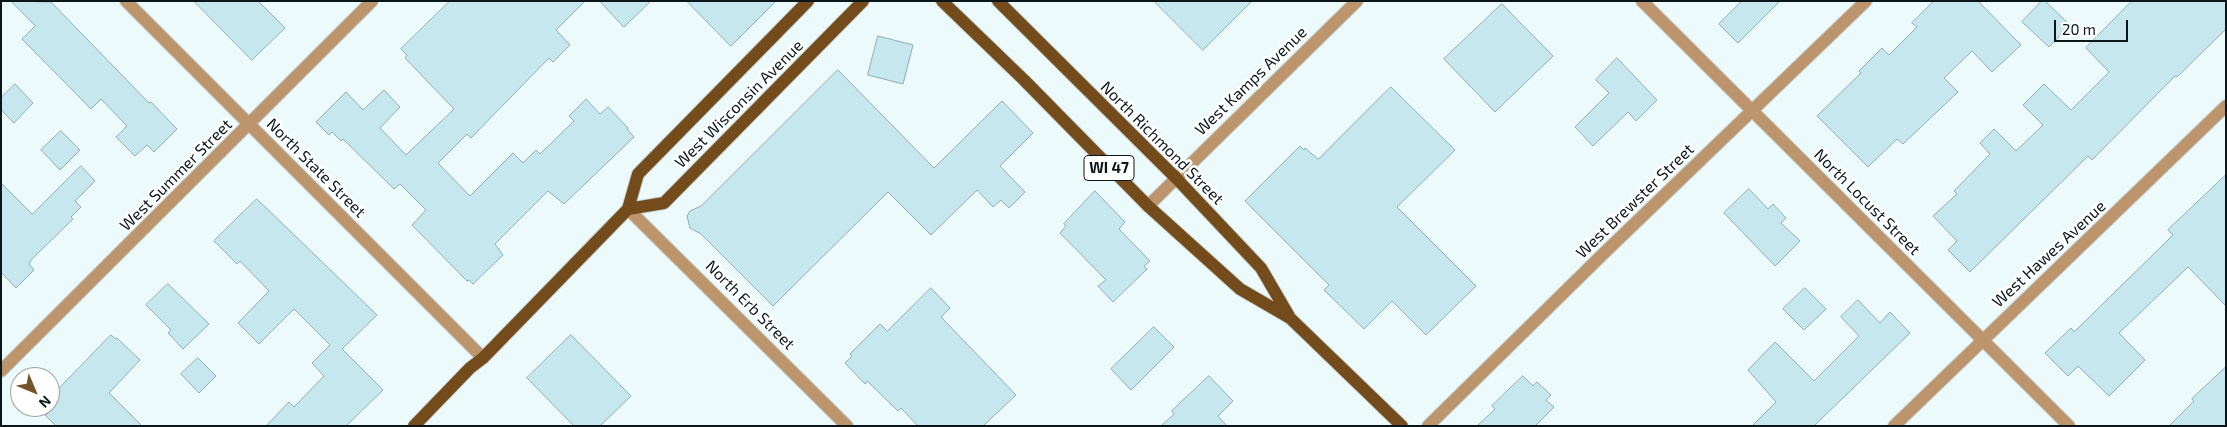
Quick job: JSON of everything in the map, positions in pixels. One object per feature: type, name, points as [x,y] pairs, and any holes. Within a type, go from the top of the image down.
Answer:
[{"type":"main road","name":"West Wisconsin Avenue","points":[[414,426],[628,209],[638,174],[808,1]]},
{"type":"main road","name":"West Wisconsin Avenue","points":[[628,209],[664,203],[863,1]]},
{"type":"main road","name":"North Richmond Street","points":[[942,1],[1024,80],[1148,206],[1240,289],[1290,318],[1402,426]]},
{"type":"main road","name":"North Richmond Street","points":[[998,1],[1176,178],[1261,268],[1290,318]]},
{"type":"street","name":"North State Street","points":[[126,1],[483,358]]},
{"type":"street","name":"West Summer Street","points":[[1,371],[250,125],[372,1]]},
{"type":"street","name":"West Kamps Avenue","points":[[1148,206],[1357,1]]},
{"type":"street","name":"North Locust Street","points":[[1642,1],[2069,426]]},
{"type":"street","name":"West Brewster Street","points":[[1428,426],[1866,1]]},
{"type":"street","name":"West Hawes Avenue","points":[[1894,426],[2226,106]]},
{"type":"street","name":"North Erb Street","points":[[628,209],[847,426]]},
{"type":"building","points":[[11,1],[51,2],[149,103],[151,102],[177,129],[154,152],[147,145],[135,156],[116,137],[127,126],[101,99],[91,109],[22,39],[35,26]]},
{"type":"building","points":[[194,1],[258,1],[285,28],[252,60]]},
{"type":"building","points":[[450,1],[585,1],[556,30],[570,45],[553,62],[549,58],[471,138],[467,134],[438,163],[470,196],[513,153],[523,163],[536,150],[540,154],[574,121],[569,116],[586,99],[600,114],[608,107],[634,137],[564,204],[548,191],[495,244],[503,255],[473,284],[469,280],[467,281],[412,225],[426,210],[400,184],[394,189],[343,139],[341,141],[332,132],[329,135],[316,122],[346,92],[363,110],[384,90],[400,107],[380,128],[406,155],[454,109],[405,58],[407,55],[401,49]]},
{"type":"building","points":[[600,1],[651,1],[624,27]]},
{"type":"building","points":[[687,1],[776,1],[731,46]]},
{"type":"building","points":[[1154,1],[1252,1],[1203,50]]},
{"type":"building","points":[[1742,1],[1780,1],[1738,43],[1719,24]]},
{"type":"building","points":[[1934,1],[1978,1],[2021,45],[1992,72],[1972,51],[1944,78],[1958,92],[1903,144],[1897,139],[1868,167],[1817,116],[1861,73],[1859,71],[1882,48],[1889,55],[1917,27],[1912,23]]},
{"type":"building","points":[[2042,1],[2045,1],[2070,25],[2049,47],[2022,22]]},
{"type":"building","points":[[2132,1],[2226,1],[2226,29],[2177,77],[2175,76],[2092,160],[2088,156],[1970,272],[1948,250],[1957,241],[1933,216],[1957,194],[1954,191],[1990,154],[1980,143],[1994,129],[2016,151],[2043,125],[2023,105],[2044,84],[2071,110],[2109,72],[2086,48]]},
{"type":"building","points":[[1502,4],[1553,56],[1495,112],[1444,59]]},
{"type":"building","points":[[878,36],[913,45],[903,84],[868,75]]},
{"type":"building","points":[[1617,58],[1657,100],[1636,121],[1628,112],[1593,146],[1575,127],[1609,93],[1596,80]]},
{"type":"building","points":[[838,70],[934,168],[1002,101],[1033,133],[1000,166],[1025,192],[1009,208],[1001,200],[993,207],[977,190],[931,235],[888,192],[773,306],[701,234],[690,228],[687,216],[690,211],[701,206]]},
{"type":"building","points":[[15,84],[33,103],[14,123],[1,110],[1,98]]},
{"type":"building","points":[[1391,87],[1455,150],[1397,207],[1476,286],[1426,335],[1392,301],[1364,329],[1324,290],[1329,285],[1245,201],[1300,146],[1318,159]]},
{"type":"building","points":[[61,131],[80,150],[60,170],[41,150]]},
{"type":"building","points":[[81,166],[95,181],[75,201],[81,207],[71,217],[73,219],[31,260],[29,264],[34,270],[16,288],[1,272],[1,183],[32,214]]},
{"type":"building","points":[[2226,175],[2226,306],[2188,267],[2119,333],[2145,360],[2109,396],[2078,366],[2068,376],[2045,353],[2071,328],[2074,332],[2170,238],[2173,235],[2168,230]]},
{"type":"building","points":[[1749,189],[1768,209],[1773,204],[1786,218],[1781,223],[1800,241],[1775,266],[1724,213]]},
{"type":"building","points":[[1095,191],[1125,222],[1119,229],[1150,261],[1144,266],[1147,269],[1113,302],[1098,286],[1106,280],[1060,233],[1066,226],[1064,224]]},
{"type":"building","points":[[257,199],[377,315],[342,349],[383,390],[346,426],[266,426],[289,402],[294,407],[324,376],[312,363],[330,345],[294,309],[259,344],[238,323],[269,291],[240,261],[237,264],[214,241]]},
{"type":"building","points":[[168,284],[209,324],[183,349],[168,333],[171,330],[146,305]]},
{"type":"building","points":[[931,288],[950,308],[941,317],[1016,395],[983,426],[918,426],[901,408],[898,411],[867,381],[865,384],[845,363],[852,356],[850,354],[880,324],[887,331]]},
{"type":"building","points":[[1805,288],[1826,309],[1804,330],[1783,309]]},
{"type":"building","points":[[1858,300],[1880,323],[1890,312],[1910,333],[1814,426],[1752,426],[1776,402],[1748,370],[1775,342],[1814,381],[1859,336],[1841,317]]},
{"type":"building","points":[[1154,327],[1174,347],[1131,390],[1111,369]]},
{"type":"building","points":[[111,335],[117,338],[140,360],[109,393],[142,426],[56,426],[47,417],[60,417],[60,388]]},
{"type":"building","points":[[571,335],[631,396],[600,426],[574,426],[527,378]]},
{"type":"building","points":[[198,358],[216,376],[199,393],[181,374]]},
{"type":"building","points":[[2226,367],[2226,426],[2169,426],[2194,401],[2192,399]]},
{"type":"building","points":[[1209,376],[1233,401],[1218,416],[1227,426],[1161,426],[1174,414],[1172,411]]},
{"type":"building","points":[[1523,376],[1533,386],[1537,382],[1551,395],[1546,400],[1554,407],[1535,426],[1477,426],[1495,409],[1492,406]]}]
